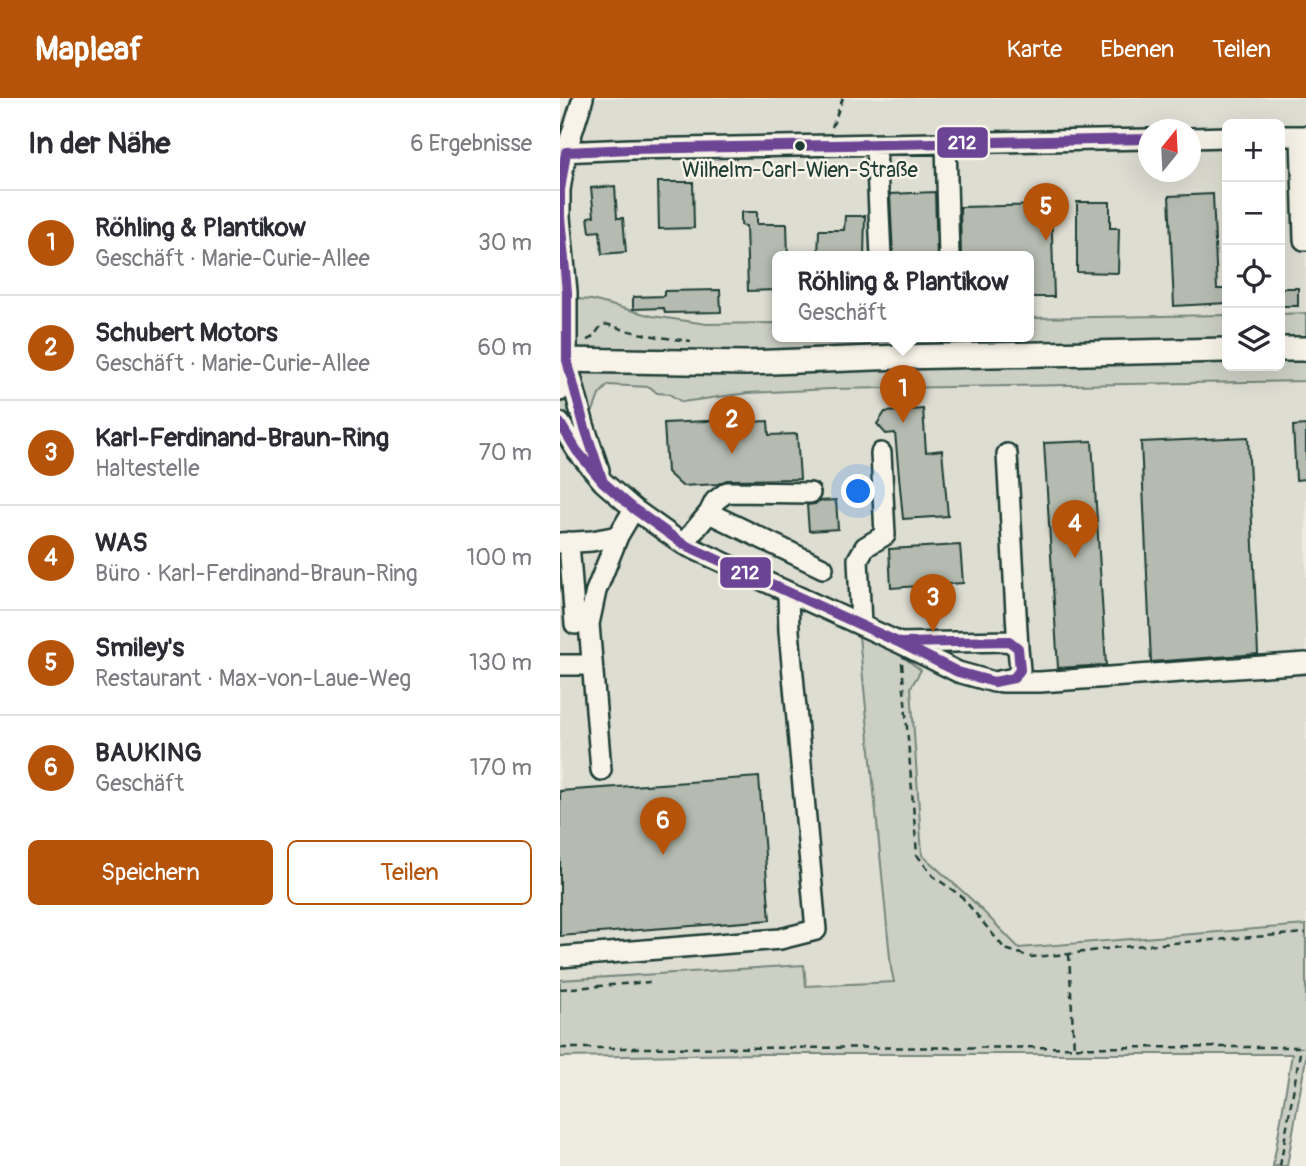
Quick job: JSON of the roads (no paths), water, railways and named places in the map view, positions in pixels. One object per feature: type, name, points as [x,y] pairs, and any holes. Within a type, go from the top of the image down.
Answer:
[{"type":"main road","points":[[1285,349],[1306,349]]},
{"type":"main road","points":[[563,360],[747,363],[1222,350]]},
{"type":"street","points":[[560,391],[567,336],[567,292],[560,190],[563,152],[583,98]]},
{"type":"street","points":[[1285,136],[1304,136],[1306,240]]},
{"type":"street","points":[[1201,138],[1222,137]]},
{"type":"street","points":[[563,152],[1138,139]]},
{"type":"street","points":[[946,143],[948,251]]},
{"type":"street","points":[[876,145],[881,251]]},
{"type":"street","points":[[563,360],[603,482]]},
{"type":"street","points":[[560,423],[577,451],[603,482],[634,509],[683,544],[958,671],[994,682],[1040,682],[1306,663]]},
{"type":"street","points":[[861,625],[858,559],[865,547],[885,535],[881,453]]},
{"type":"street","points":[[994,682],[1014,678],[1020,670],[1007,454]]},
{"type":"street","points":[[683,544],[709,513],[715,501],[727,492],[810,493]]},
{"type":"street","points":[[575,625],[596,591],[618,536],[634,509]]},
{"type":"street","points":[[709,513],[823,568]]},
{"type":"street","points":[[600,771],[592,665],[575,625],[564,542],[618,536]]},
{"type":"street","points":[[560,957],[780,939],[816,930],[789,631],[788,592]]},
{"type":"street","points":[[900,643],[1009,641],[1018,648]]},
{"type":"street","points":[[560,665],[592,665]]},
{"type":"place","name":"Wilhelm-Carl-Wien-Straße","points":[[800,146]]},
{"type":"place","name":"Smiley's","points":[[1046,241]]},
{"type":"place","name":"Röhling & Plantikow","points":[[903,423]]},
{"type":"place","name":"Schubert Motors","points":[[732,454]]},
{"type":"place","name":"WAS","points":[[1075,558]]},
{"type":"place","name":"Karl-Ferdinand-Braun-Ring","points":[[933,632]]},
{"type":"place","name":"BAUKING","points":[[663,855]]}]
